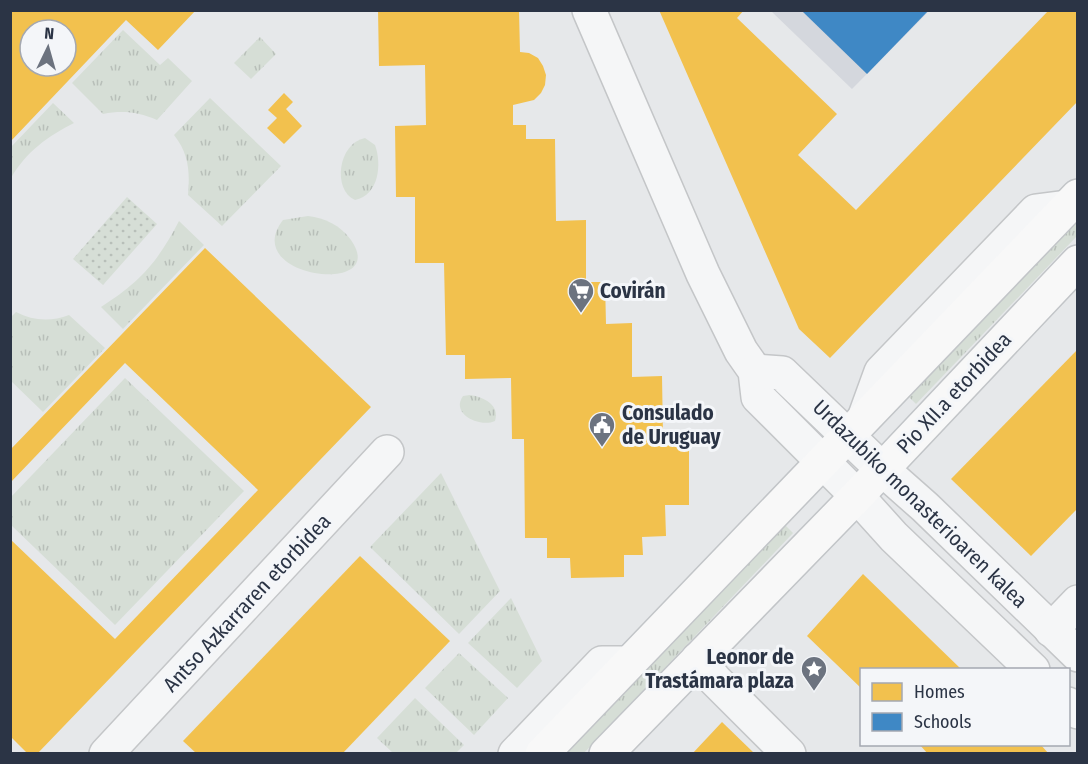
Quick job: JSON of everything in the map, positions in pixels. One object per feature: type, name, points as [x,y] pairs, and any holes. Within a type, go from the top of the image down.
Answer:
[{"type":"main road","points":[[542,753],[1072,201]]},
{"type":"main road","name":"Pio XII.a etorbidea","points":[[606,753],[831,524],[1077,262]]},
{"type":"street","name":"Urdazubiko monasterioaren kalea","points":[[589,10],[703,274],[741,351],[755,370],[758,396],[857,496],[894,537],[1032,668]]},
{"type":"street","name":"Urdazubiko monasterioaren kalea","points":[[755,370],[782,373],[856,426],[882,469],[925,507],[1077,656]]},
{"type":"street","name":"Antso Azkarraren etorbidea","points":[[106,753],[387,452]]},
{"type":"street","points":[[1051,630],[1077,602]]},
{"type":"street","points":[[698,659],[715,680],[789,753]]},
{"type":"street","points":[[516,753],[602,663],[628,663]]},
{"type":"shaded area","points":[[771,11],[929,11],[852,89]]},
{"type":"green space","points":[[123,30],[160,65],[168,58],[192,81],[157,120],[130,112],[103,114],[72,83]]},
{"type":"green space","points":[[260,37],[276,54],[251,79],[234,63]]},
{"type":"green space","points":[[210,98],[281,166],[222,226],[188,195],[189,179],[186,156],[174,135]]},
{"type":"green space","points":[[53,103],[74,123],[55,133],[38,146],[11,178],[11,147]]},
{"type":"green space","points":[[365,138],[375,145],[378,161],[377,178],[369,192],[355,200],[343,187],[341,167],[349,148]]},
{"type":"green space","points":[[127,197],[157,224],[103,285],[73,259]]},
{"type":"green space","points":[[308,216],[332,223],[351,240],[358,258],[351,269],[335,274],[315,273],[295,267],[280,256],[275,240],[283,220]]},
{"type":"green space","points":[[1077,216],[1077,236],[916,404],[906,394]]},
{"type":"green space","points":[[179,221],[204,245],[123,329],[101,307],[137,280],[163,249]]},
{"type":"green space","points":[[16,312],[42,320],[69,315],[105,348],[43,412],[11,381],[11,317]]},
{"type":"green space","points":[[125,378],[244,491],[115,625],[11,525],[10,498]]},
{"type":"green space","points":[[463,396],[481,398],[493,406],[495,421],[482,423],[463,414],[460,403]]},
{"type":"green space","points":[[441,473],[500,591],[459,634],[370,547]]},
{"type":"green space","points":[[782,522],[793,533],[584,753],[566,754]]},
{"type":"green space","points":[[511,598],[542,661],[517,688],[468,643]]},
{"type":"green space","points":[[459,653],[508,698],[474,735],[425,688]]},
{"type":"green space","points":[[415,698],[464,745],[456,753],[393,753],[377,738]]},
{"type":"building: Homes","points":[[10,10],[196,10],[158,50],[126,20],[78,70],[78,18],[18,18],[18,78],[71,78],[10,142]]},
{"type":"building: Homes","points":[[378,10],[519,10],[520,52],[529,53],[538,58],[546,75],[545,85],[534,100],[513,105],[513,125],[526,125],[526,139],[555,139],[556,221],[586,220],[586,282],[605,282],[606,324],[632,323],[632,377],[662,376],[663,437],[689,437],[689,505],[665,505],[666,536],[642,537],[643,555],[624,555],[624,577],[571,578],[570,558],[547,558],[547,538],[525,538],[524,439],[512,439],[511,378],[465,379],[465,355],[446,355],[444,263],[415,263],[415,197],[396,197],[395,126],[426,125],[425,65],[379,66]]},
{"type":"building: Homes","points":[[659,10],[744,10],[737,18],[837,114],[798,155],[856,210],[1049,10],[1078,10],[1078,101],[830,358],[799,329]]},
{"type":"building: Homes","points":[[284,93],[293,102],[286,109],[302,126],[284,144],[267,128],[277,118],[268,110]]},
{"type":"building: Homes","points":[[205,248],[371,407],[37,754],[28,754],[10,736],[10,539],[115,639],[258,490],[125,363],[10,483],[10,450]]},
{"type":"building: Homes","points":[[1078,349],[1078,508],[1031,556],[951,479]]},
{"type":"building: Homes","points":[[360,556],[450,641],[342,754],[197,754],[183,741]]},
{"type":"building: Homes","points":[[863,574],[960,668],[860,668],[860,687],[807,636]]},
{"type":"building: Homes","points":[[722,722],[755,754],[692,754]]},
{"type":"building: Homes","points":[[921,746],[1042,746],[1049,754],[928,754]]},
{"type":"building: Schools","points":[[804,10],[929,10],[867,74],[803,12]]},
{"type":"place","name":"Covirán","points":[[581,314]]},
{"type":"place","name":"Consulado de Uruguay","points":[[602,448]]},
{"type":"place","name":"Leonor de Trastámara plaza","points":[[814,692]]}]
